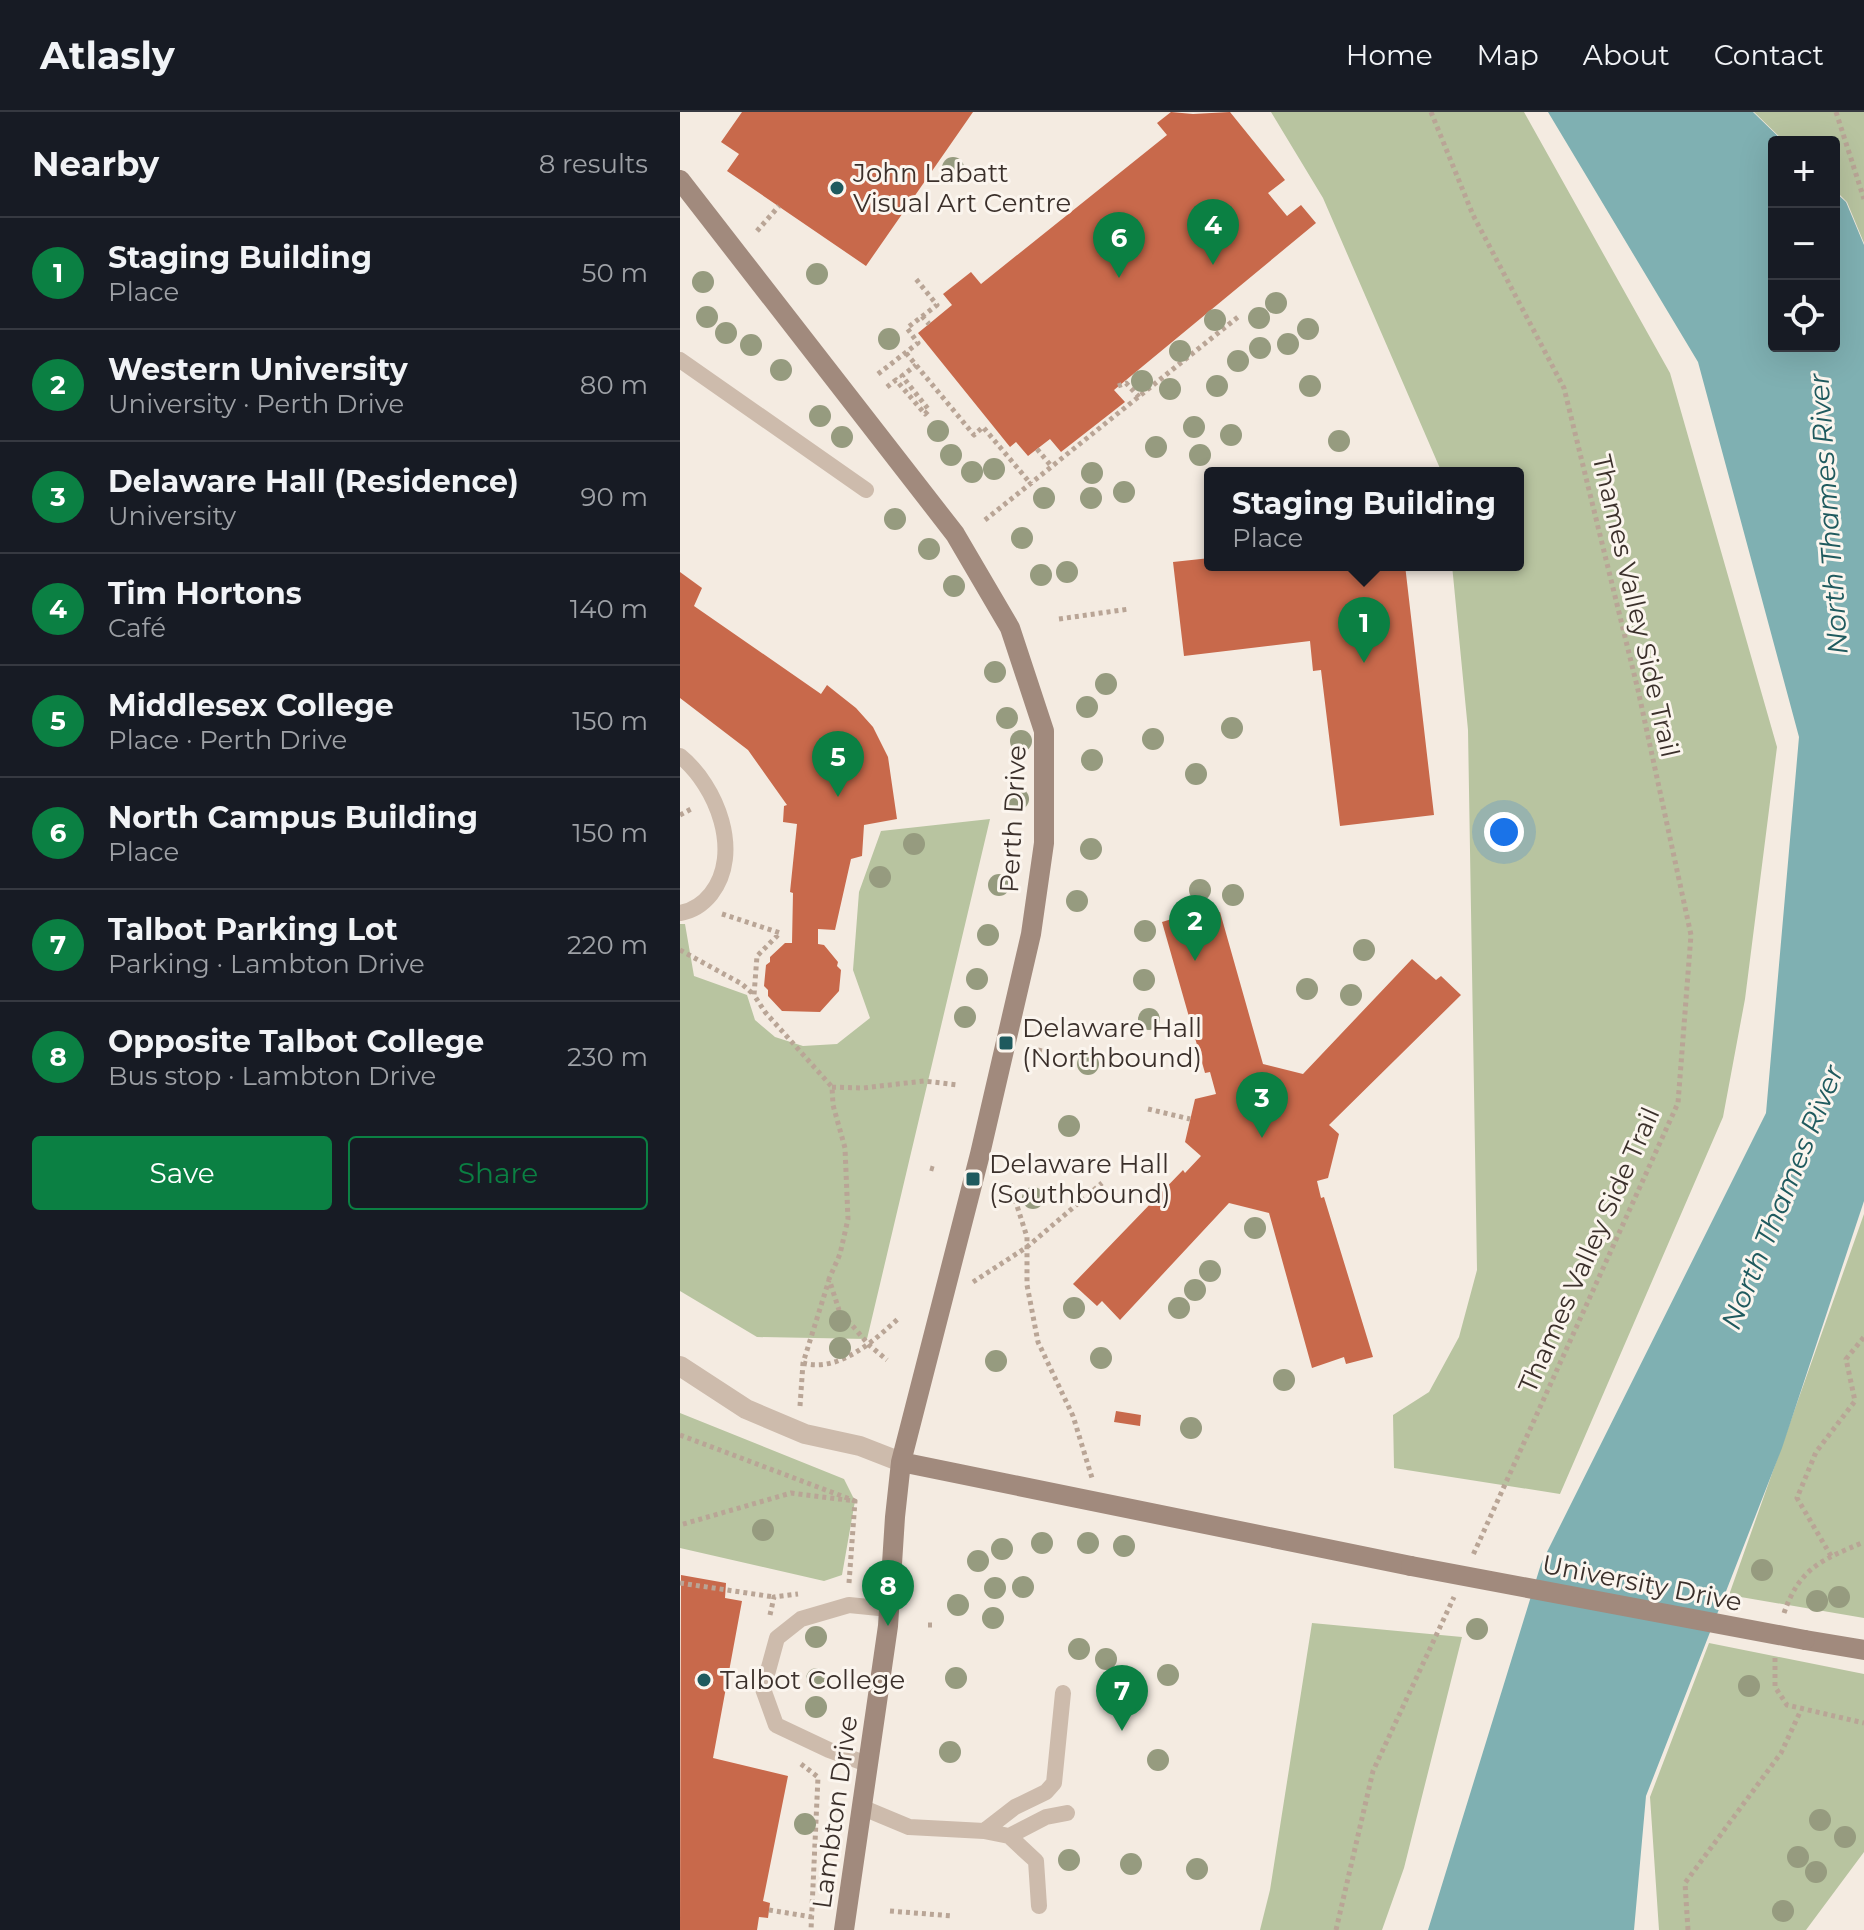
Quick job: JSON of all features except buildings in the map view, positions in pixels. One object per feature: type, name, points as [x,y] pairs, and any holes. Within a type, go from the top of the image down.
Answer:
[{"type":"street","name":"Perth Drive","points":[[680,180],[955,534],[1010,628],[1044,731],[1044,843],[1031,934],[901,1462]]},
{"type":"street","points":[[680,1366],[746,1409],[805,1434],[860,1446],[901,1462]]},
{"type":"street","name":"University Drive","points":[[901,1462],[1411,1566],[1864,1650]]},
{"type":"street","name":"Lambton Drive","points":[[844,1930],[889,1609],[901,1462]]},
{"type":"lane","points":[[680,360],[866,490]]},
{"type":"lane","points":[[680,756],[707,784],[722,828],[727,855],[721,881],[704,903],[680,913]]},
{"type":"lane","points":[[867,1764],[776,1725],[763,1689],[777,1638],[801,1619],[849,1605],[889,1609]]},
{"type":"lane","points":[[984,1831],[1015,1807],[1046,1792],[1054,1783],[1063,1693]]},
{"type":"lane","points":[[861,1807],[909,1827],[984,1831],[1009,1836],[1036,1861],[1039,1906]]},
{"type":"lane","points":[[1009,1836],[1046,1817],[1067,1813]]},
{"type":"path","name":"Thames Valley Side Trail","points":[[1431,112],[1473,215],[1564,388],[1638,690],[1691,935],[1678,1103],[1470,1562]]},
{"type":"path","points":[[1836,112],[1864,199]]},
{"type":"path","points":[[757,231],[779,206]]},
{"type":"path","points":[[878,374],[918,343],[907,328],[937,305],[916,279]]},
{"type":"path","points":[[922,316],[929,324]]},
{"type":"path","points":[[985,520],[1238,317]]},
{"type":"path","points":[[906,353],[974,435],[983,427],[1031,484]]},
{"type":"path","points":[[887,387],[896,380],[925,414],[929,410],[902,376],[916,365]]},
{"type":"path","points":[[1118,386],[1126,383],[1139,397]]},
{"type":"path","points":[[1037,449],[1052,467]]},
{"type":"path","points":[[1059,619],[1129,609]]},
{"type":"path","points":[[724,907],[719,913],[780,933],[757,956],[754,995]]},
{"type":"path","points":[[680,950],[742,984],[832,1087],[833,1105],[845,1148],[848,1219],[840,1254],[803,1363],[799,1411]]},
{"type":"path","points":[[1038,1050],[1046,1052]]},
{"type":"path","points":[[832,1087],[863,1088],[924,1081],[958,1085]]},
{"type":"path","points":[[1148,1109],[1190,1119]]},
{"type":"path","points":[[942,1302],[1027,1247],[1102,1183]]},
{"type":"path","points":[[1010,1184],[1027,1237],[1027,1285],[1038,1342],[1073,1416],[1099,1502]]},
{"type":"path","points":[[829,1279],[839,1310],[869,1345],[887,1360]]},
{"type":"path","points":[[803,1363],[818,1367],[869,1345],[900,1317]]},
{"type":"path","points":[[1864,1337],[1846,1359],[1855,1401],[1816,1452],[1797,1498],[1831,1556],[1864,1542]]},
{"type":"path","points":[[680,1435],[855,1501]]},
{"type":"path","points":[[680,1525],[791,1493],[855,1501]]},
{"type":"path","points":[[841,1588],[850,1583],[855,1501]]},
{"type":"path","points":[[680,1583],[774,1597],[803,1593]]},
{"type":"path","points":[[1336,1930],[1373,1771],[1457,1590]]},
{"type":"path","points":[[768,1624],[774,1597]]},
{"type":"path","points":[[1688,1930],[1685,1883],[1781,1753],[1801,1710],[1864,1723]]},
{"type":"path","points":[[797,1762],[818,1777],[811,1930]]},
{"type":"path","points":[[769,1910],[812,1917]]},
{"type":"path","points":[[890,1911],[953,1916]]},
{"type":"green space","points":[[1271,112],[1524,112],[1670,373],[1777,747],[1745,999],[1723,1117],[1560,1494],[1394,1468],[1393,1415],[1429,1392],[1459,1337],[1477,1270],[1468,730],[1453,571],[1524,571],[1524,467],[1439,467],[1323,198]]},
{"type":"green space","points":[[1754,112],[1864,112],[1864,243],[1847,202],[1840,195],[1840,136],[1779,136]]},
{"type":"green space","points":[[990,819],[867,1339],[757,1337],[680,1291],[680,924],[685,924],[694,976],[747,995],[755,1020],[775,1037],[803,1046],[837,1044],[870,1018],[853,970],[859,892],[881,831]]},
{"type":"green space","points":[[1864,1214],[1864,1618],[1729,1595]]},
{"type":"green space","points":[[680,1413],[844,1479],[855,1501],[842,1575],[824,1581],[680,1548]]},
{"type":"green space","points":[[1312,1623],[1462,1637],[1404,1868],[1382,1930],[1260,1930],[1270,1890]]},
{"type":"green space","points":[[1709,1643],[1864,1674],[1864,1852],[1806,1930],[1659,1930],[1650,1797]]},
{"type":"water","name":"North Thames River","points":[[1548,112],[1753,112],[1778,136],[1768,136],[1768,352],[1840,352],[1840,196],[1846,202],[1864,245],[1864,1201],[1782,1448],[1646,1796],[1634,1930],[1428,1930],[1541,1564],[1766,1113],[1799,737],[1698,362]]},
{"type":"place","name":"John Labatt Visual Art Centre","points":[[837,188]]},
{"type":"place","name":"Tim Hortons","points":[[1213,265]]},
{"type":"place","name":"North Campus Building","points":[[1119,278]]},
{"type":"place","name":"Staging Building","points":[[1364,663]]},
{"type":"place","name":"Middlesex College","points":[[838,797]]},
{"type":"place","name":"Western University","points":[[1195,961]]},
{"type":"place","name":"Delaware Hall (Northbound)","points":[[1006,1043]]},
{"type":"place","name":"Delaware Hall (Residence)","points":[[1262,1138]]},
{"type":"place","name":"Delaware Hall (Southbound)","points":[[973,1179]]},
{"type":"place","name":"Opposite Talbot College","points":[[888,1626]]},
{"type":"place","name":"Talbot College","points":[[704,1680]]},
{"type":"place","name":"Talbot Parking Lot","points":[[1122,1731]]}]
